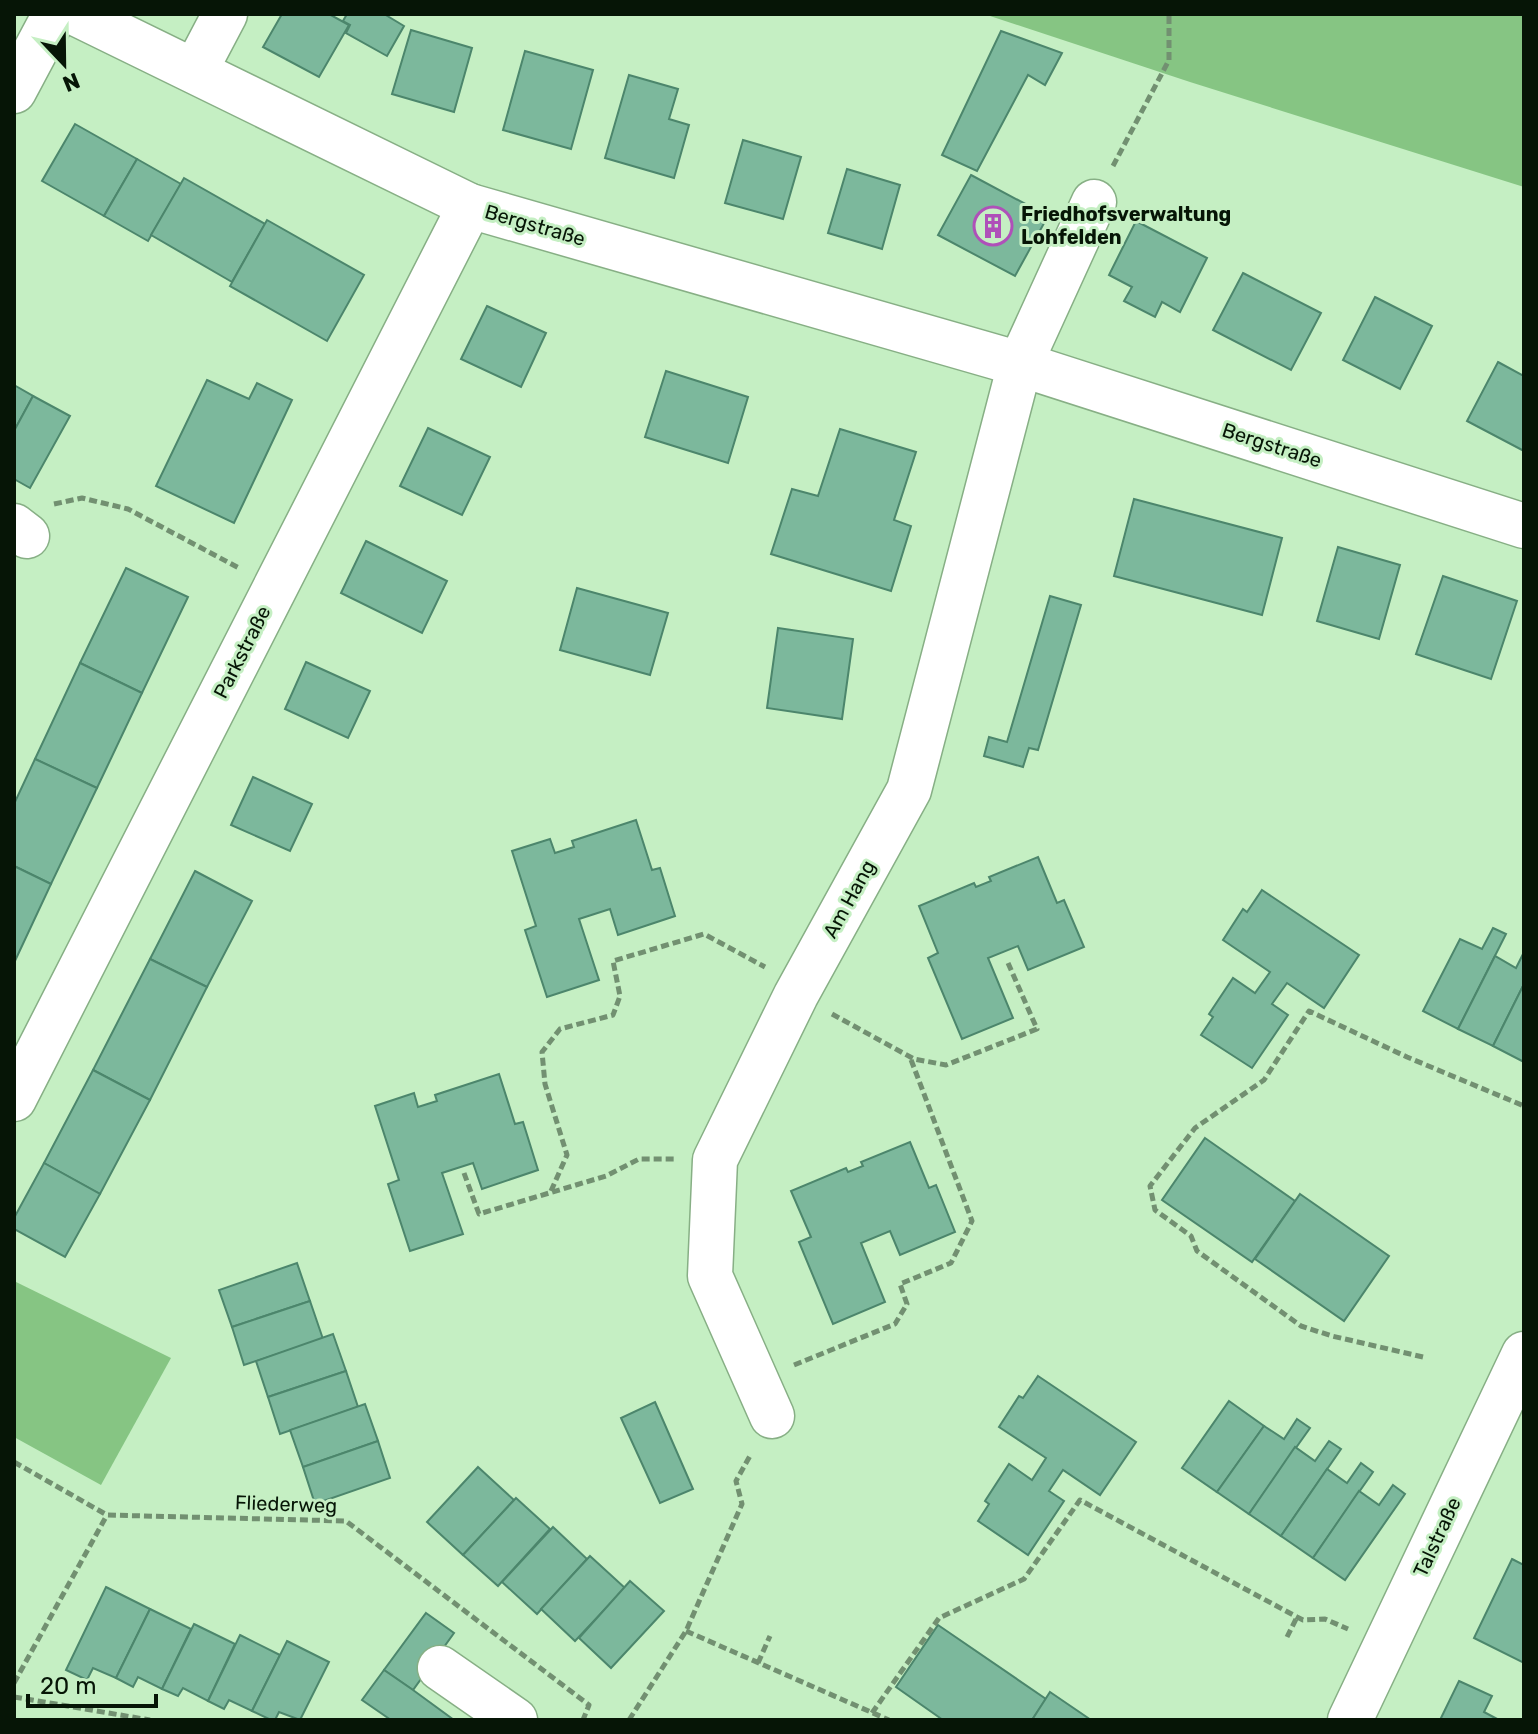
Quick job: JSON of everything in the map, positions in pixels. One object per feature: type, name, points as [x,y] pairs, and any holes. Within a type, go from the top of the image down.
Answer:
[{"type":"street","points":[[14,91],[55,14]]},
{"type":"street","name":"Bergstraße","points":[[77,14],[470,206],[1020,364],[1524,526]]},
{"type":"street","points":[[195,71],[225,14]]},
{"type":"street","points":[[1020,364],[1094,202]]},
{"type":"street","name":"Parkstraße","points":[[14,1099],[470,206]]},
{"type":"street","name":"Am Hang","points":[[764,1398],[710,1276],[715,1160],[798,990],[909,790],[1020,364]]},
{"type":"street","name":"Talstraße","points":[[1350,1720],[1524,1354]]},
{"type":"street","points":[[440,1668],[515,1720]]},
{"type":"path","points":[[1094,202],[1169,60],[1169,14]]},
{"type":"path","points":[[20,531],[47,506],[82,498],[128,509],[275,588]]},
{"type":"path","points":[[551,1191],[567,1155],[545,1084],[542,1052],[560,1029],[613,1015],[620,996],[613,961],[704,934],[910,1057],[946,1065],[1037,1029],[1008,963]]},
{"type":"path","points":[[1423,1357],[1301,1326],[1197,1251],[1191,1236],[1155,1210],[1150,1186],[1195,1128],[1264,1080],[1309,1011],[1407,1057],[1524,1106]]},
{"type":"path","points":[[629,1720],[686,1631],[742,1504],[736,1481],[764,1398],[895,1324],[907,1304],[900,1284],[951,1263],[972,1221],[910,1057]]},
{"type":"path","points":[[464,1173],[479,1214],[606,1176],[639,1159],[715,1160]]},
{"type":"path","name":"Fliederweg","points":[[14,1462],[107,1515],[346,1521],[589,1705],[583,1720]]},
{"type":"path","points":[[872,1713],[939,1618],[1024,1579],[1080,1500],[1303,1620],[1325,1619],[1385,1646]]},
{"type":"path","points":[[14,1683],[107,1515]]},
{"type":"path","points":[[1287,1637],[1297,1617]]},
{"type":"path","points":[[686,1631],[889,1720]]},
{"type":"path","points":[[758,1663],[770,1636]]},
{"type":"path","points":[[14,1697],[150,1720]]},
{"type":"green space","points":[[984,14],[1524,14],[1524,187],[1190,82]]},
{"type":"green space","points":[[14,1281],[171,1358],[101,1485],[14,1437]]},
{"type":"building","points":[[282,14],[329,14],[349,25],[319,77],[263,47]]},
{"type":"building","points":[[347,14],[384,14],[404,26],[387,56],[346,33],[350,25],[343,21]]},
{"type":"building","points":[[411,30],[472,48],[454,112],[392,94]]},
{"type":"building","points":[[1001,31],[1062,53],[1045,85],[1028,75],[977,171],[942,155]]},
{"type":"building","points":[[525,51],[593,70],[571,149],[503,130]]},
{"type":"building","points":[[629,75],[678,89],[669,119],[689,125],[674,178],[605,158]]},
{"type":"building","points":[[75,124],[137,159],[104,216],[42,181]]},
{"type":"building","points":[[743,140],[801,157],[783,219],[725,203]]},
{"type":"building","points":[[137,159],[181,184],[148,241],[104,216]]},
{"type":"building","points":[[847,169],[900,185],[882,249],[828,233]]},
{"type":"building","name":"Friedhofsverwaltung Lohfelden","points":[[971,175],[1048,216],[1015,276],[938,235]]},
{"type":"building","points":[[184,178],[265,224],[232,282],[151,235]]},
{"type":"building","points":[[267,220],[364,275],[327,341],[230,286]]},
{"type":"building","points":[[1136,221],[1207,258],[1180,312],[1162,302],[1155,317],[1124,301],[1132,287],[1109,275]]},
{"type":"building","points":[[1243,273],[1321,313],[1291,370],[1213,330]]},
{"type":"building","points":[[1375,297],[1432,326],[1400,389],[1343,360]]},
{"type":"building","points":[[487,306],[546,333],[521,387],[461,359]]},
{"type":"building","points":[[1498,362],[1524,376],[1524,451],[1467,421]]},
{"type":"building","points":[[666,371],[748,397],[728,463],[645,437]]},
{"type":"building","points":[[207,380],[249,399],[257,383],[292,400],[234,523],[156,486]]},
{"type":"building","points":[[14,385],[33,396],[14,431]]},
{"type":"building","points":[[33,396],[70,416],[30,488],[14,479],[14,431]]},
{"type":"building","points":[[428,428],[490,457],[462,515],[400,486]]},
{"type":"building","points":[[840,429],[916,452],[894,520],[911,526],[891,591],[771,554],[792,489],[818,496]]},
{"type":"building","points":[[1134,499],[1282,538],[1262,615],[1114,576]]},
{"type":"building","points":[[366,541],[447,581],[422,633],[341,593]]},
{"type":"building","points":[[1338,547],[1400,565],[1379,639],[1317,621]]},
{"type":"building","points":[[126,568],[188,597],[142,693],[80,663]]},
{"type":"building","points":[[1443,576],[1517,601],[1491,679],[1416,654]]},
{"type":"building","points":[[577,588],[668,613],[650,675],[560,650]]},
{"type":"building","points":[[1050,596],[1081,605],[1038,750],[1029,748],[1023,767],[984,756],[989,737],[1007,742]]},
{"type":"building","points":[[778,628],[853,639],[842,719],[767,708]]},
{"type":"building","points":[[306,662],[370,691],[348,738],[285,709]]},
{"type":"building","points":[[80,663],[142,693],[97,788],[35,759]]},
{"type":"building","points":[[35,759],[97,788],[51,884],[14,866],[14,804]]},
{"type":"building","points":[[253,777],[312,804],[290,851],[231,825]]},
{"type":"building","points":[[636,820],[652,870],[660,868],[675,916],[618,935],[610,909],[579,919],[599,980],[547,997],[525,930],[536,926],[512,851],[550,839],[555,853],[574,847],[572,841]]},
{"type":"building","points":[[1038,857],[1057,903],[1064,900],[1084,947],[1028,970],[1018,946],[988,958],[1013,1018],[962,1039],[928,958],[938,953],[919,906],[974,883],[976,887],[991,881],[989,877]]},
{"type":"building","points":[[14,866],[51,884],[14,963]]},
{"type":"building","points":[[195,871],[252,901],[207,987],[150,959]]},
{"type":"building","points":[[1262,890],[1359,955],[1324,1008],[1287,983],[1272,1004],[1288,1015],[1252,1068],[1201,1035],[1213,1017],[1209,1014],[1233,978],[1255,993],[1270,972],[1223,940],[1243,909],[1247,912]]},
{"type":"building","points":[[1493,928],[1506,934],[1458,1029],[1423,1011],[1460,939],[1482,949]]},
{"type":"building","points":[[1524,952],[1524,984],[1493,1046],[1458,1029],[1495,956],[1516,968]]},
{"type":"building","points":[[150,959],[207,987],[150,1100],[93,1070]]},
{"type":"building","points":[[1524,984],[1524,1062],[1493,1046]]},
{"type":"building","points":[[93,1070],[150,1100],[100,1194],[44,1163]]},
{"type":"building","points":[[499,1074],[515,1124],[523,1122],[538,1170],[482,1189],[473,1163],[442,1173],[463,1234],[410,1251],[388,1184],[399,1180],[375,1106],[414,1093],[418,1107],[437,1101],[435,1095]]},
{"type":"building","points":[[1205,1138],[1295,1201],[1252,1262],[1162,1200]]},
{"type":"building","points":[[910,1142],[929,1188],[936,1185],[955,1232],[900,1255],[890,1231],[861,1243],[885,1302],[833,1324],[799,1242],[811,1237],[791,1191],[846,1168],[848,1172],[863,1166],[861,1162]]},
{"type":"building","points":[[44,1163],[100,1194],[65,1257],[14,1229],[14,1218]]},
{"type":"building","points":[[1300,1194],[1389,1256],[1344,1321],[1255,1259]]},
{"type":"building","points":[[297,1263],[310,1301],[232,1327],[219,1290]]},
{"type":"building","points":[[310,1301],[323,1339],[244,1365],[232,1327]]},
{"type":"building","points":[[333,1334],[346,1371],[268,1397],[256,1361]]},
{"type":"building","points":[[346,1371],[358,1407],[280,1434],[268,1397]]},
{"type":"building","points":[[1038,1376],[1136,1442],[1100,1495],[1063,1470],[1049,1491],[1064,1501],[1028,1555],[978,1521],[989,1504],[985,1501],[1009,1464],[1032,1480],[1046,1458],[999,1427],[1019,1396],[1023,1398]]},
{"type":"building","points":[[1229,1401],[1264,1426],[1217,1492],[1182,1468]]},
{"type":"building","points":[[655,1402],[693,1489],[660,1503],[621,1418]]},
{"type":"building","points":[[365,1404],[378,1441],[303,1467],[290,1430]]},
{"type":"building","points":[[1297,1419],[1310,1428],[1249,1514],[1217,1492],[1264,1426],[1284,1439]]},
{"type":"building","points":[[378,1441],[390,1478],[315,1504],[303,1467]]},
{"type":"building","points":[[1329,1441],[1341,1449],[1281,1536],[1249,1514],[1295,1447],[1315,1461]]},
{"type":"building","points":[[1361,1463],[1373,1472],[1313,1558],[1281,1536],[1327,1469],[1347,1483]]},
{"type":"building","points":[[478,1467],[514,1500],[463,1555],[427,1522]]},
{"type":"building","points":[[1393,1485],[1405,1494],[1345,1580],[1313,1558],[1359,1491],[1379,1505]]},
{"type":"building","points":[[516,1498],[550,1529],[498,1586],[463,1555]]},
{"type":"building","points":[[553,1527],[587,1559],[537,1614],[502,1582]]},
{"type":"building","points":[[590,1556],[625,1588],[575,1641],[541,1609]]},
{"type":"building","points":[[1512,1559],[1524,1565],[1524,1663],[1474,1638]]},
{"type":"building","points":[[630,1581],[664,1611],[611,1668],[579,1638]]},
{"type":"building","points":[[106,1587],[150,1609],[116,1678],[93,1668],[87,1680],[66,1670]]},
{"type":"building","points":[[150,1609],[191,1629],[162,1689],[138,1677],[133,1687],[116,1678]]},
{"type":"building","points":[[426,1613],[454,1633],[413,1690],[384,1670]]},
{"type":"building","points":[[194,1624],[235,1644],[208,1701],[183,1688],[178,1696],[162,1689]]},
{"type":"building","points":[[938,1625],[1046,1699],[1032,1720],[943,1720],[896,1687]]},
{"type":"building","points":[[240,1635],[280,1655],[252,1711],[229,1700],[224,1709],[208,1701]]},
{"type":"building","points":[[287,1641],[329,1662],[300,1720],[279,1712],[275,1720],[271,1720],[252,1711]]},
{"type":"building","points":[[384,1670],[454,1720],[391,1720],[362,1700]]},
{"type":"building","points":[[1459,1681],[1492,1696],[1484,1712],[1499,1720],[1440,1720]]},
{"type":"building","points":[[1050,1692],[1091,1720],[1032,1720]]},
{"type":"place","name":"Friedhofsverwaltung Lohfelden","points":[[993,226]]}]
